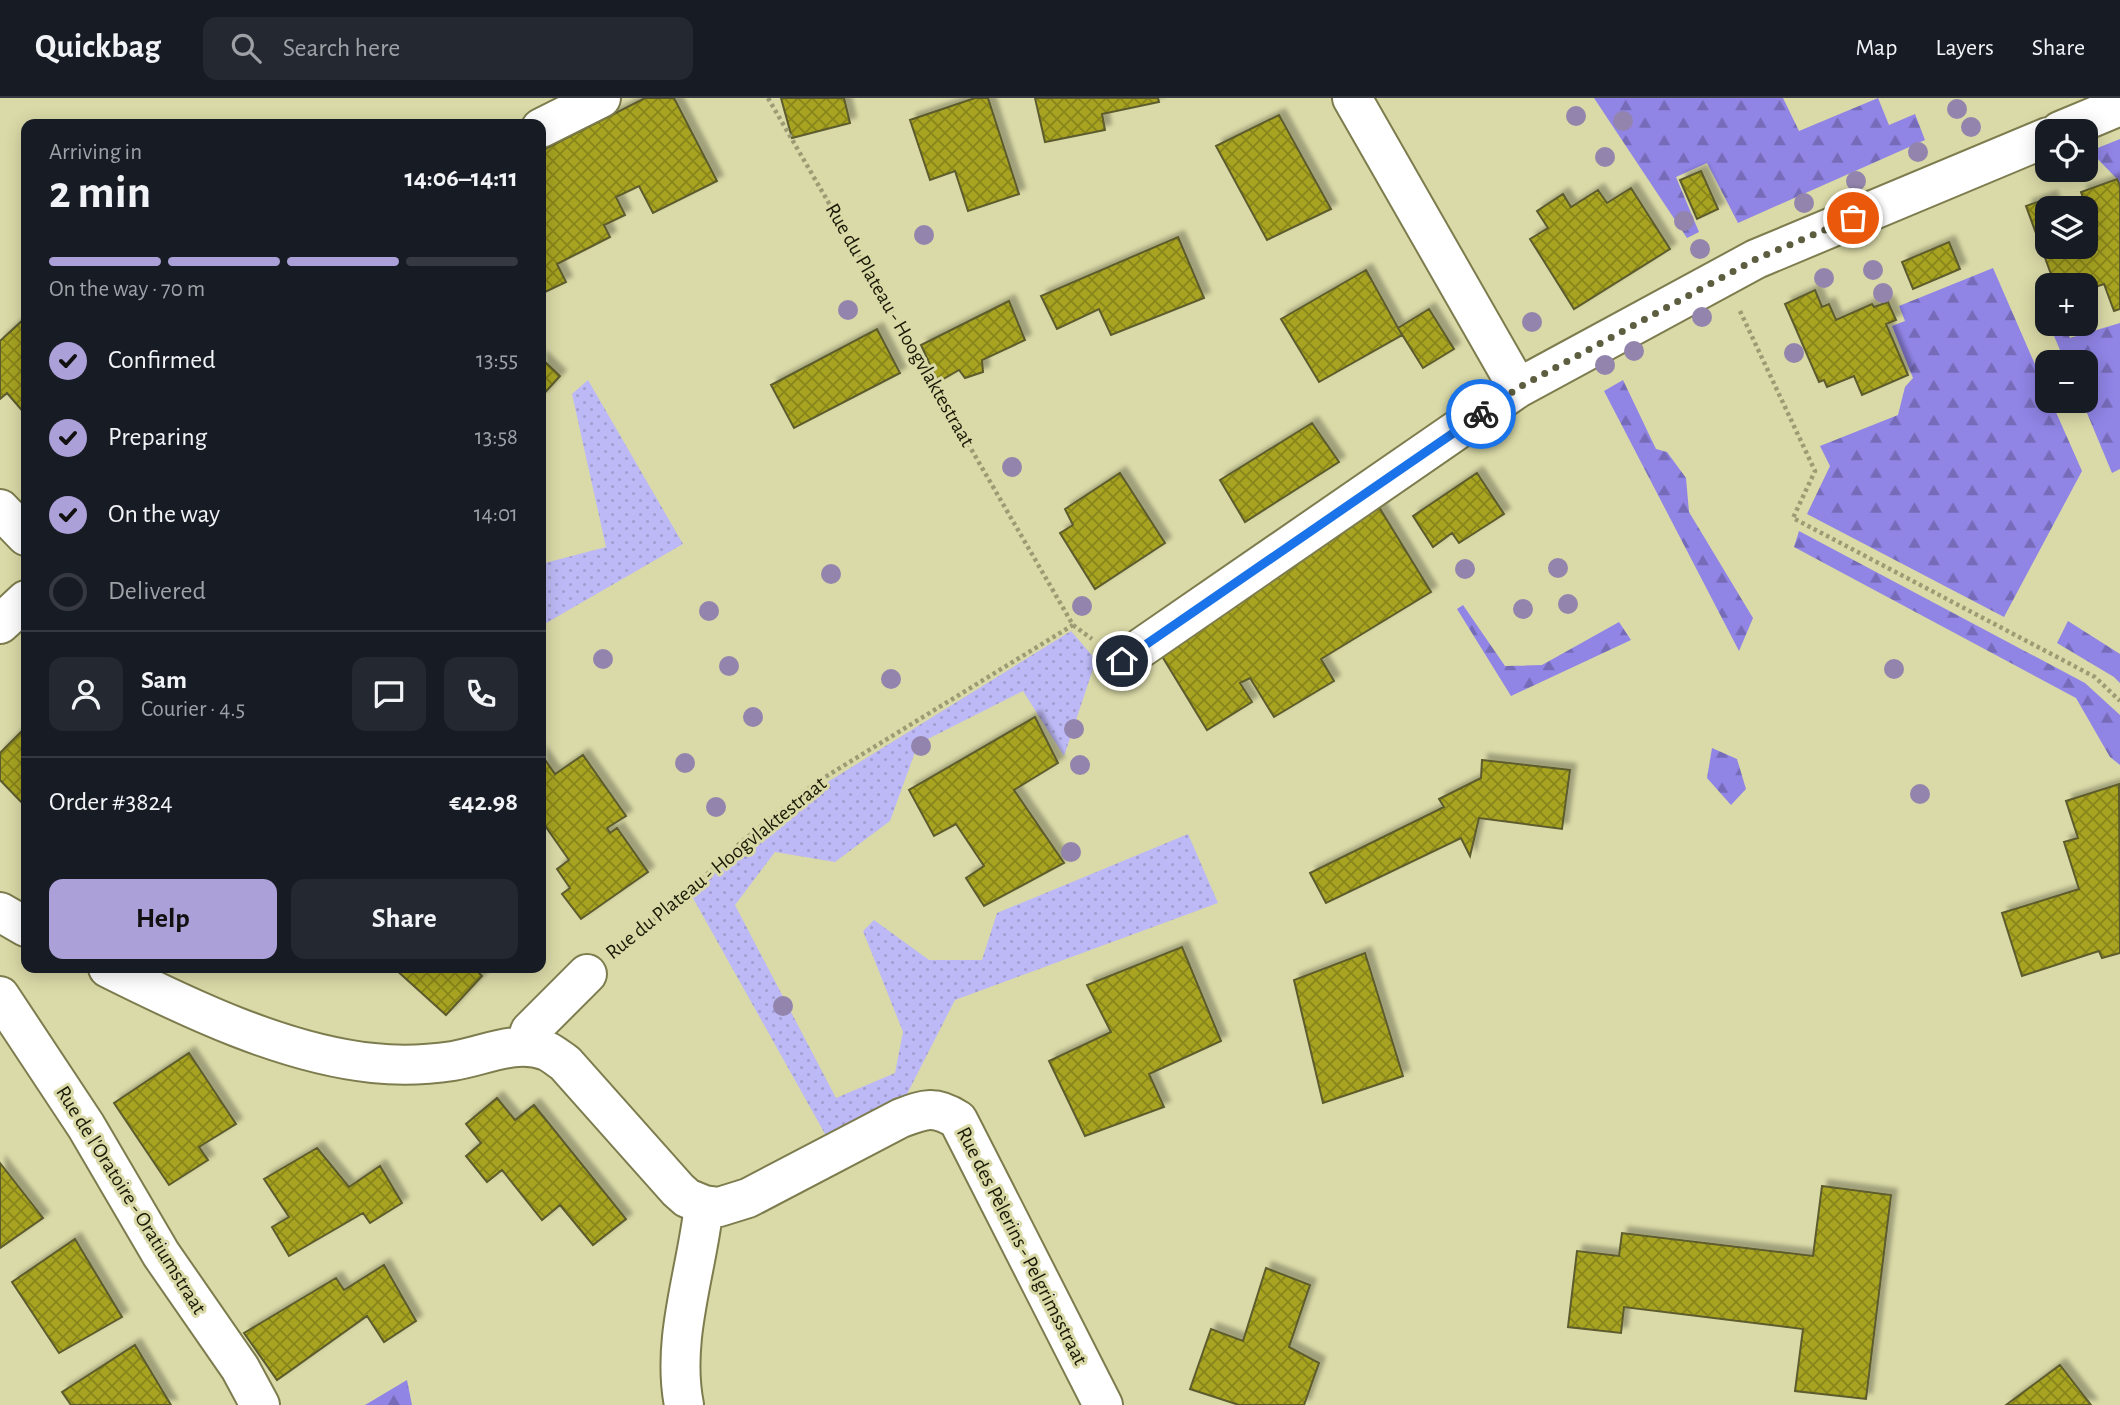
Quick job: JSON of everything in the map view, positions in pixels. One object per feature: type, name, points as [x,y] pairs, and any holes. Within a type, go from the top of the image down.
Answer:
[{"type":"street","points":[[546,126],[601,98]]},
{"type":"street","points":[[1352,98],[1518,388]]},
{"type":"street","points":[[2089,119],[2120,106]]},
{"type":"street","points":[[1122,661],[1518,388],[1756,259],[2035,141]]},
{"type":"street","points":[[0,509],[21,531]]},
{"type":"street","points":[[0,624],[21,605]]},
{"type":"street","points":[[0,912],[21,924]]},
{"type":"street","points":[[118,973],[260,1035],[318,1055],[374,1063],[415,1065],[456,1061],[525,1046],[548,1051],[565,1063],[678,1190],[687,1198],[704,1205],[701,1236],[683,1330],[680,1384],[684,1405]]},
{"type":"street","name":"Rue du Plateau - Hoogvlaktestraat","points":[[525,1046],[530,1031],[587,974]]},
{"type":"street","name":"Rue de l'Oratoire - Oratiumstraat","points":[[0,996],[86,1126],[161,1254],[240,1368],[260,1405]]},
{"type":"street","name":"Rue des Pèlerins - Pelgrimsstraat","points":[[704,1205],[719,1207],[748,1198],[901,1118],[923,1110],[943,1110],[958,1120],[1103,1405]]},
{"type":"path","name":"Rue du Plateau - Hoogvlaktestraat","points":[[768,98],[1073,625],[1122,661]]},
{"type":"path","points":[[1724,276],[1815,471],[1793,518],[2095,677],[2120,701]]},
{"type":"path","name":"Rue du Plateau - Hoogvlaktestraat","points":[[587,974],[689,891],[740,843],[817,782],[1073,625]]},
{"type":"green space","points":[[1594,98],[1783,98],[1799,131],[1878,98],[1889,125],[1915,114],[1925,140],[1738,223],[1707,163],[1676,177],[1699,232],[1687,238]]},
{"type":"green space","points":[[2120,139],[2120,184],[2098,159],[2098,148]]},
{"type":"green space","points":[[1993,268],[2035,364],[2035,413],[2056,413],[2082,471],[2004,617],[1807,514],[1830,466],[1820,446],[1898,415],[1905,387],[1913,378],[1892,326],[1905,321],[1899,306]]},
{"type":"green space","points":[[2120,323],[2120,469],[2112,473],[2087,413],[2098,413],[2098,350],[2060,350],[2054,336],[2098,336],[2098,330]]},
{"type":"green space","points":[[1623,380],[1656,449],[1667,452],[1686,478],[1689,512],[1753,618],[1739,651],[1604,391]]},
{"type":"green space","points":[[1799,531],[2085,683],[2120,715],[2120,765],[2110,757],[2076,698],[1794,547]]},
{"type":"green space","points":[[1463,605],[1505,666],[1542,665],[1619,622],[1631,640],[1511,696],[1457,609]]},
{"type":"green space","points":[[2068,621],[2120,654],[2120,683],[2057,643]]},
{"type":"green space","points":[[1712,748],[1737,759],[1746,789],[1731,805],[1707,778]]},
{"type":"green space","points":[[407,1380],[412,1405],[365,1405]]},
{"type":"shaded area","points":[[588,380],[683,544],[546,623],[546,563],[606,547],[572,394]]},
{"type":"shaded area","points":[[1071,631],[1096,660],[1064,756],[1023,691],[918,744],[890,821],[835,862],[775,852],[735,905],[836,1098],[895,1073],[903,1032],[863,931],[874,920],[929,960],[982,960],[997,913],[1188,834],[1218,903],[955,1000],[904,1100],[829,1141],[689,891],[826,783]]},
{"type":"building","points":[[645,98],[674,98],[717,181],[653,213],[639,186],[616,197],[625,215],[604,225],[610,237],[557,264],[566,282],[546,292],[546,148]]},
{"type":"building","points":[[781,98],[844,98],[850,123],[792,138]]},
{"type":"building","points":[[975,98],[988,98],[1019,194],[968,211],[955,171],[930,180],[910,120]]},
{"type":"building","points":[[1035,98],[1158,98],[1159,102],[1102,114],[1105,130],[1045,142]]},
{"type":"building","points":[[1279,115],[1331,209],[1267,240],[1216,146]]},
{"type":"building","points":[[1701,171],[1718,209],[1697,219],[1680,180]]},
{"type":"building","points":[[2117,179],[2120,186],[2120,309],[2114,311],[2104,284],[2098,286],[2098,273],[2051,273],[2045,259],[2098,259],[2098,196],[2082,196],[2081,192]]},
{"type":"building","points":[[1631,188],[1670,249],[1574,309],[1530,239],[1548,228],[1537,211],[1563,194],[1571,207],[1598,190],[1607,203]]},
{"type":"building","points":[[2035,203],[2035,231],[2026,206]]},
{"type":"building","points":[[1178,237],[1204,298],[1111,335],[1099,309],[1057,329],[1041,296]]},
{"type":"building","points":[[1949,242],[1960,269],[1913,289],[1902,262]]},
{"type":"building","points":[[1366,270],[1402,335],[1319,382],[1281,319]]},
{"type":"building","points":[[1815,290],[1822,307],[1829,304],[1836,320],[1872,304],[1874,307],[1888,302],[1896,320],[1886,324],[1908,375],[1862,395],[1854,376],[1827,387],[1824,380],[1819,382],[1785,304]]},
{"type":"building","points":[[1009,301],[1025,340],[982,360],[983,372],[965,378],[959,370],[938,382],[921,345]]},
{"type":"building","points":[[1429,309],[1454,349],[1423,368],[1398,328]]},
{"type":"building","points":[[21,322],[21,409],[7,393],[0,399],[0,341]]},
{"type":"building","points":[[877,329],[900,373],[794,428],[771,385]]},
{"type":"building","points":[[546,363],[560,376],[546,391]]},
{"type":"building","points":[[1312,423],[1339,462],[1245,522],[1220,480]]},
{"type":"building","points":[[1120,473],[1165,543],[1095,589],[1060,533],[1073,525],[1065,509]]},
{"type":"building","points":[[1477,473],[1504,514],[1459,543],[1452,533],[1433,547],[1413,516]]},
{"type":"building","points":[[1379,507],[1431,592],[1321,659],[1334,681],[1274,717],[1250,678],[1240,683],[1252,702],[1207,730],[1154,643]]},
{"type":"building","points":[[1035,717],[1058,763],[1014,790],[1064,863],[984,906],[966,878],[984,866],[956,824],[934,836],[909,790]]},
{"type":"building","points":[[21,732],[21,802],[0,780],[0,753]]},
{"type":"building","points":[[583,755],[626,816],[607,828],[610,833],[617,828],[648,872],[581,919],[562,894],[570,888],[557,869],[569,860],[546,827],[546,761],[555,774]]},
{"type":"building","points":[[1482,760],[1570,770],[1562,829],[1479,818],[1470,856],[1461,838],[1326,903],[1310,873],[1444,807],[1439,799],[1481,778]]},
{"type":"building","points":[[2119,784],[2120,953],[2102,958],[2099,951],[2022,976],[2002,913],[2079,889],[2064,842],[2078,838],[2066,801]]},
{"type":"building","points":[[1182,947],[1221,1041],[1149,1074],[1164,1107],[1085,1136],[1049,1061],[1111,1032],[1087,985]]},
{"type":"building","points":[[1365,953],[1403,1076],[1323,1103],[1294,980]]},
{"type":"building","points":[[400,973],[479,973],[482,976],[446,1015]]},
{"type":"building","points":[[189,1053],[236,1124],[199,1147],[208,1160],[169,1185],[114,1103]]},
{"type":"building","points":[[497,1098],[515,1120],[534,1105],[626,1219],[593,1245],[560,1205],[542,1220],[502,1170],[487,1182],[466,1156],[481,1143],[466,1124]]},
{"type":"building","points":[[317,1148],[349,1187],[380,1166],[402,1203],[370,1223],[363,1213],[289,1256],[272,1227],[289,1217],[264,1179]]},
{"type":"building","points":[[0,1163],[43,1218],[0,1248]]},
{"type":"building","points":[[1822,1186],[1891,1195],[1866,1399],[1795,1391],[1803,1329],[1624,1307],[1621,1333],[1568,1327],[1577,1251],[1619,1256],[1622,1233],[1813,1256]]},
{"type":"building","points":[[75,1239],[122,1317],[59,1353],[12,1282]]},
{"type":"building","points":[[384,1265],[416,1321],[384,1342],[367,1316],[277,1380],[244,1333],[336,1278],[344,1290]]},
{"type":"building","points":[[1266,1268],[1310,1285],[1289,1347],[1319,1363],[1304,1405],[1239,1405],[1190,1389],[1211,1329],[1243,1341]]},
{"type":"building","points":[[135,1345],[171,1405],[71,1405],[62,1392]]},
{"type":"building","points":[[2060,1365],[2091,1405],[2006,1405]]},
{"type":"way so far","points":[[1481,414],[1518,388],[1756,259],[1853,218]]},
{"type":"route","points":[[1122,661],[1481,414]]}]
